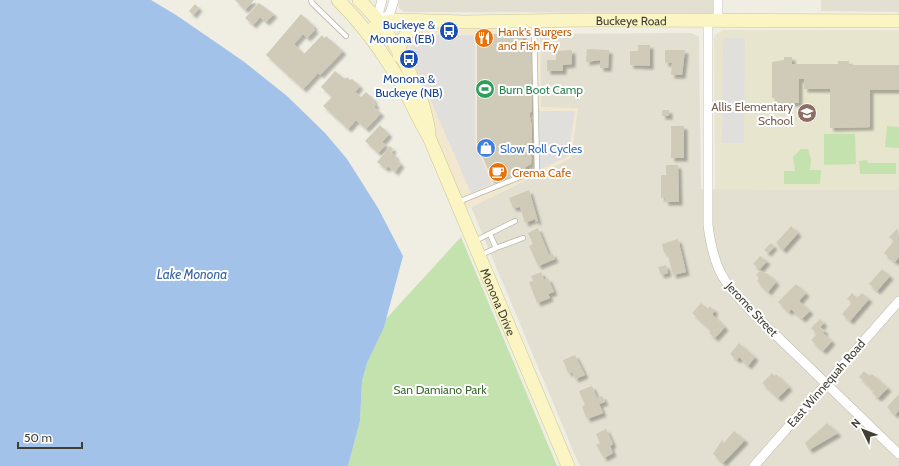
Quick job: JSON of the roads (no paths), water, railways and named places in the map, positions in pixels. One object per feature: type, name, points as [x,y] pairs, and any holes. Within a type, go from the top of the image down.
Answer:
[{"type":"street","name":"Monona Drive","points":[[338,0],[367,33],[392,67],[415,115],[429,137],[568,466]]},
{"type":"street","name":"Monona Drive","points":[[358,0],[380,24],[399,56],[424,109],[429,137]]},
{"type":"street","points":[[380,24],[379,11],[382,0]]},
{"type":"street","points":[[380,24],[390,13],[394,0]]},
{"type":"street","name":"Jerome Street","points":[[718,0],[713,20],[708,225],[719,272],[740,299],[899,454]]},
{"type":"street","name":"Buckeye Road","points":[[367,33],[380,24],[393,20],[899,21]]},
{"type":"street","points":[[399,56],[400,45],[405,34],[418,25],[431,21]]},
{"type":"street","name":"East Winnequah Road","points":[[754,466],[899,301]]},
{"type":"lane","points":[[311,0],[312,3],[346,36]]},
{"type":"lane","points":[[456,202],[537,170],[534,21]]},
{"type":"lane","points":[[473,242],[515,221]]},
{"type":"lane","points":[[490,234],[496,248]]},
{"type":"lane","points":[[479,255],[523,238]]},
{"type":"water","name":"Lake Monona","points":[[0,0],[151,0],[176,15],[243,61],[287,96],[325,133],[347,159],[378,208],[403,256],[384,327],[367,363],[362,381],[360,421],[348,466],[0,466]]},
{"type":"place","name":"Buckeye & Monona (EB)","points":[[449,31]]},
{"type":"place","name":"Hank's Burgers and Fish Fry","points":[[484,38]]},
{"type":"place","name":"Monona & Buckeye (NB)","points":[[409,59]]},
{"type":"place","name":"Burn Boot Camp","points":[[485,89]]},
{"type":"place","name":"Allis Elementary School","points":[[807,113]]},
{"type":"place","name":"Slow Roll Cycles","points":[[486,148]]},
{"type":"place","name":"Crema Cafe","points":[[498,172]]},
{"type":"park label","name":"San Damiano Park","points":[[440,389]]}]
